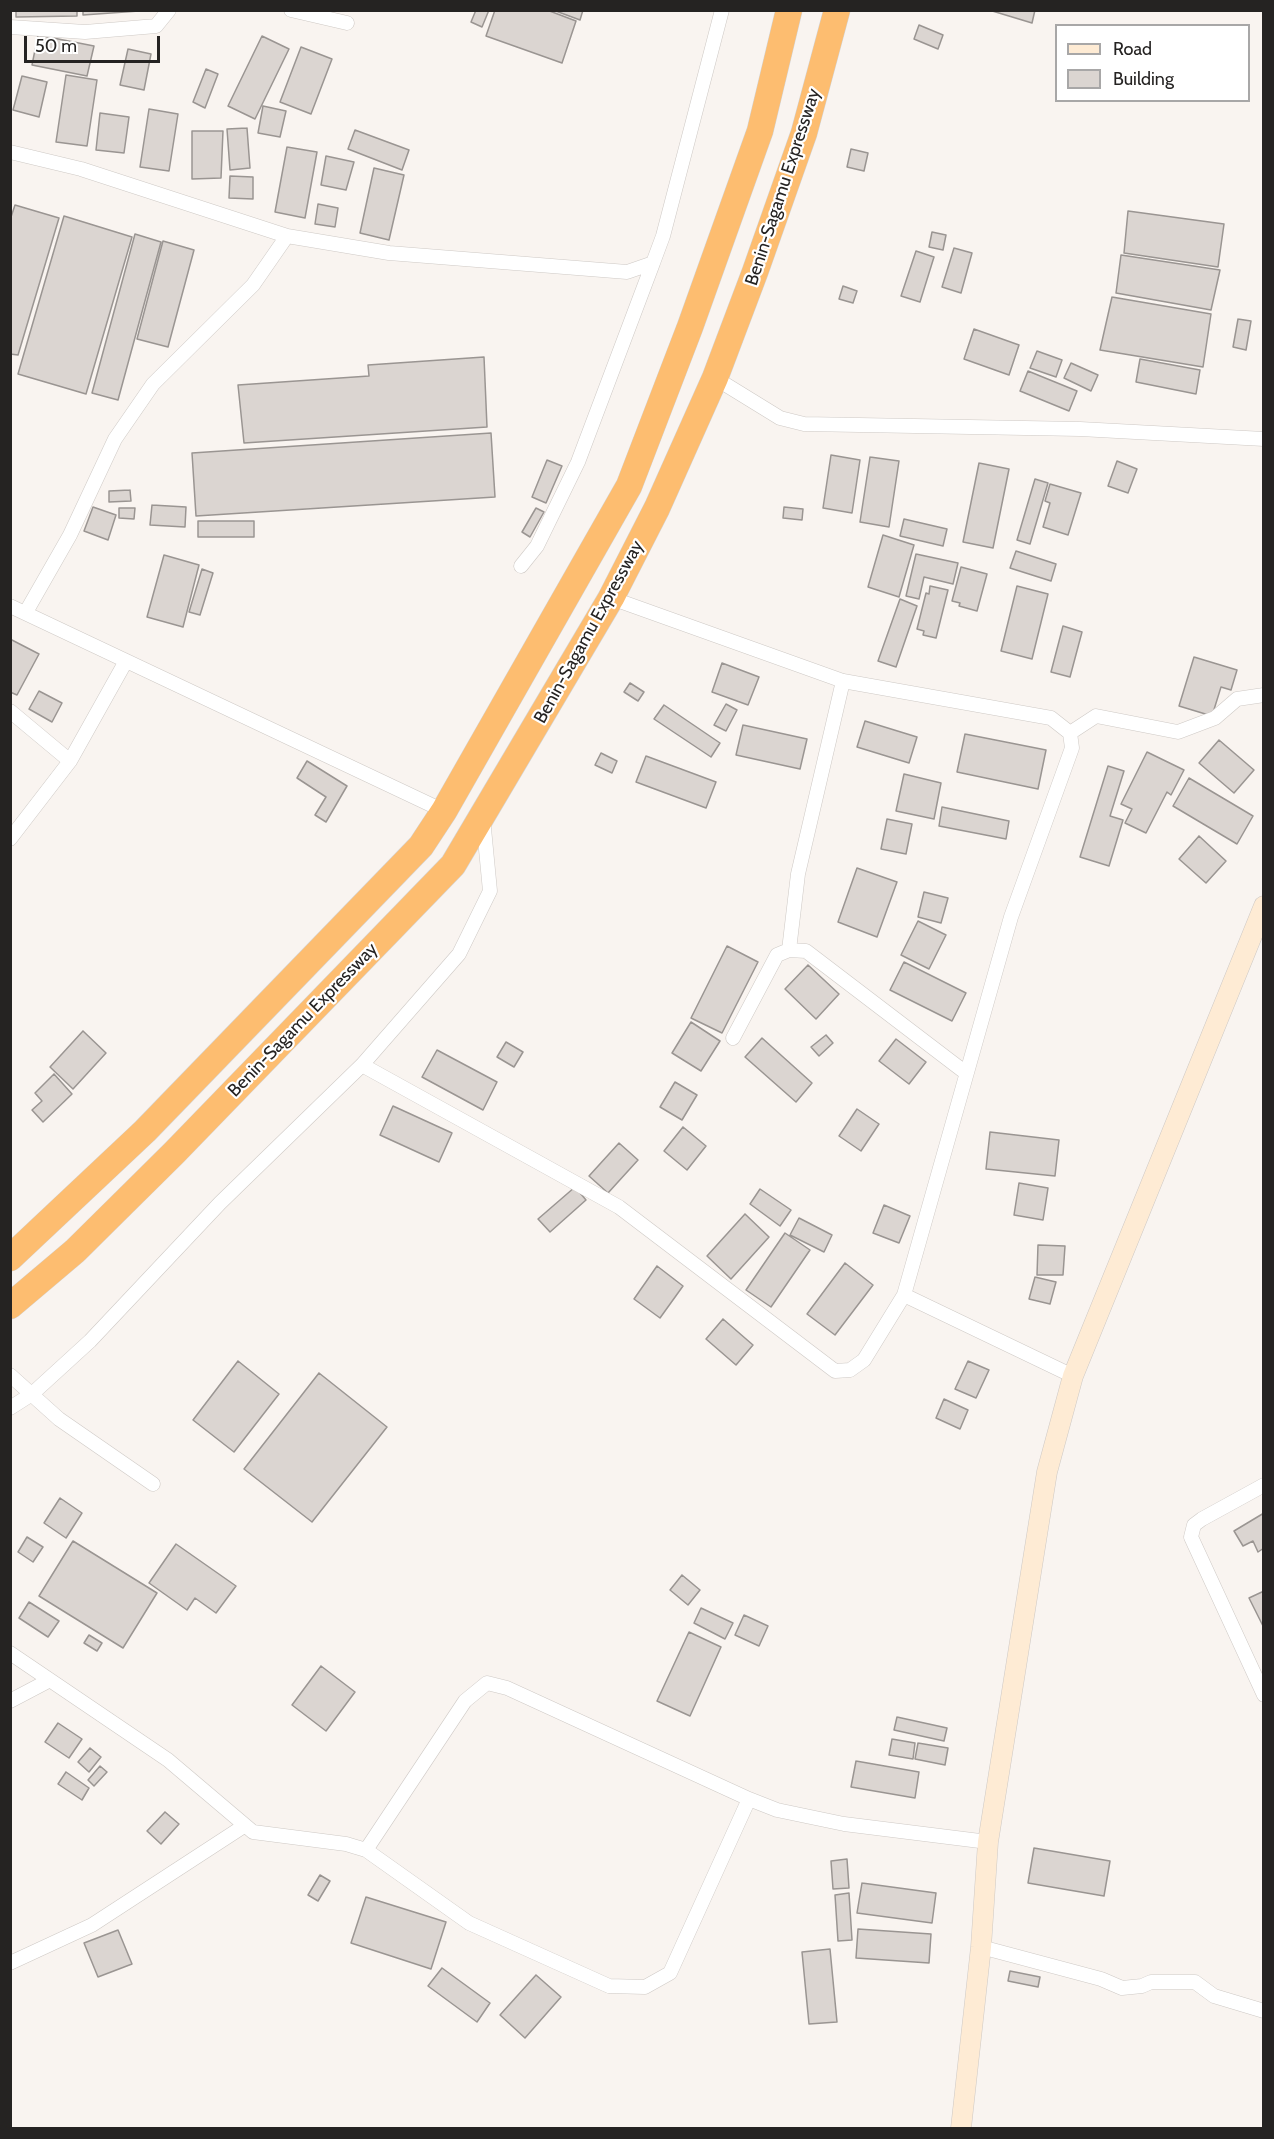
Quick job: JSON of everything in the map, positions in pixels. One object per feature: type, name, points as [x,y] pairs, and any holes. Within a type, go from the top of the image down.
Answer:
[{"type":"highway","name":"Benin-Sagamu Expressway","points":[[10,1258],[145,1131],[421,846],[444,811],[629,486],[690,327],[760,131],[789,10]]},
{"type":"highway","name":"Benin-Sagamu Expressway","points":[[10,1306],[75,1251],[174,1153],[453,865],[483,818],[611,598],[657,508],[715,378],[804,133],[837,10]]},
{"type":"street","points":[[10,27],[85,32],[156,26],[169,10]]},
{"type":"street","points":[[291,10],[347,23]]},
{"type":"street","points":[[521,566],[537,546],[578,462],[663,236],[723,10]]},
{"type":"street","points":[[10,152],[81,169],[287,236],[389,252],[627,272],[653,263]]},
{"type":"street","points":[[26,612],[70,535],[115,439],[153,384],[253,285],[287,236]]},
{"type":"street","points":[[715,378],[780,418],[804,424],[1080,429],[1263,439]]},
{"type":"street","points":[[362,1065],[619,1207],[835,1371],[850,1370],[864,1360],[904,1295],[1011,917],[1072,748],[1070,733],[1051,717],[843,681],[611,598]]},
{"type":"street","points":[[10,606],[257,720],[444,811]]},
{"type":"street","points":[[10,839],[70,761],[126,661]]},
{"type":"street","points":[[789,950],[798,874],[843,681]]},
{"type":"street","points":[[1070,733],[1096,716],[1179,732],[1215,718],[1237,699],[1263,695]]},
{"type":"street","points":[[10,711],[70,761]]},
{"type":"street","points":[[10,1408],[32,1394],[90,1341],[220,1203],[362,1065],[459,954],[490,891],[483,818]]},
{"type":"street","points":[[961,2128],[981,1947],[988,1842],[1047,1472],[1073,1376],[1263,906]]},
{"type":"street","points":[[733,1038],[777,955],[789,950],[806,951],[966,1073]]},
{"type":"street","points":[[904,1295],[1073,1376]]},
{"type":"street","points":[[10,1375],[59,1419],[153,1484]]},
{"type":"street","points":[[1263,1485],[1202,1519],[1194,1525],[1191,1537],[1263,1695]]},
{"type":"street","points":[[10,1653],[48,1681],[168,1760],[243,1826],[253,1832],[346,1844],[366,1850],[469,1923],[609,1986],[645,1988],[670,1973],[749,1799]]},
{"type":"street","points":[[10,1701],[48,1681]]},
{"type":"street","points":[[366,1850],[465,1701],[487,1683],[507,1688],[777,1810],[844,1824],[988,1842]]},
{"type":"street","points":[[10,1963],[92,1925],[243,1826]]},
{"type":"street","points":[[981,1947],[1101,1979],[1122,1988],[1142,1986],[1151,1982],[1195,1982],[1214,1996],[1263,2011]]},
{"type":"building","points":[[16,10],[77,10],[77,16],[16,17]]},
{"type":"building","points":[[83,10],[153,10],[83,15]]},
{"type":"building","points":[[476,10],[489,10],[482,27],[471,22]]},
{"type":"building","points":[[495,10],[547,10],[576,21],[562,63],[486,36]]},
{"type":"building","points":[[553,10],[583,10],[580,20]]},
{"type":"building","points":[[989,10],[1035,10],[1032,23]]},
{"type":"building","points":[[919,25],[943,35],[938,49],[914,39]]},
{"type":"building","points":[[38,35],[94,46],[87,76],[32,65]]},
{"type":"building","points":[[262,36],[289,49],[255,119],[228,106]]},
{"type":"building","points":[[301,47],[332,59],[311,114],[280,102]]},
{"type":"building","points":[[128,49],[151,54],[144,90],[120,85]]},
{"type":"building","points":[[206,69],[218,74],[205,108],[193,102]]},
{"type":"building","points":[[66,75],[97,80],[87,146],[56,142]]},
{"type":"building","points":[[22,76],[47,82],[39,117],[13,110]]},
{"type":"building","points":[[263,106],[286,111],[280,137],[258,133]]},
{"type":"building","points":[[149,109],[178,114],[169,171],[140,167]]},
{"type":"building","points":[[100,113],[129,117],[124,153],[96,150]]},
{"type":"building","points":[[247,128],[250,168],[230,170],[227,129]]},
{"type":"building","points":[[355,130],[409,150],[402,170],[348,149]]},
{"type":"building","points":[[192,131],[223,131],[221,178],[192,179]]},
{"type":"building","points":[[287,147],[317,152],[305,218],[275,212]]},
{"type":"building","points":[[851,149],[868,153],[864,171],[847,167]]},
{"type":"building","points":[[326,156],[354,162],[346,190],[321,185]]},
{"type":"building","points":[[374,168],[404,175],[389,240],[360,233]]},
{"type":"building","points":[[230,176],[253,177],[253,199],[229,198]]},
{"type":"building","points":[[318,204],[338,208],[335,227],[315,224]]},
{"type":"building","points":[[15,205],[59,218],[18,355],[10,354],[10,220]]},
{"type":"building","points":[[1128,211],[1224,224],[1218,267],[1124,253]]},
{"type":"building","points":[[64,216],[132,237],[86,394],[18,374]]},
{"type":"building","points":[[932,232],[946,235],[943,250],[929,247]]},
{"type":"building","points":[[135,234],[161,242],[118,400],[92,393]]},
{"type":"building","points":[[163,241],[194,250],[168,347],[137,339]]},
{"type":"building","points":[[954,248],[972,253],[961,293],[942,287]]},
{"type":"building","points":[[916,251],[934,257],[920,302],[901,296]]},
{"type":"building","points":[[1121,255],[1220,270],[1211,310],[1116,293]]},
{"type":"building","points":[[843,286],[857,291],[853,303],[839,299]]},
{"type":"building","points":[[1112,297],[1211,314],[1203,367],[1100,350]]},
{"type":"building","points":[[1238,319],[1251,321],[1246,350],[1233,347]]},
{"type":"building","points":[[974,329],[1019,345],[1009,375],[964,359]]},
{"type":"building","points":[[1037,351],[1062,360],[1056,377],[1030,368]]},
{"type":"building","points":[[484,357],[487,427],[244,443],[238,385],[369,376],[368,365]]},
{"type":"building","points":[[1140,359],[1200,370],[1196,394],[1136,382]]},
{"type":"building","points":[[1071,363],[1098,375],[1091,391],[1064,378]]},
{"type":"building","points":[[1028,371],[1077,391],[1069,411],[1020,391]]},
{"type":"building","points":[[491,433],[495,497],[196,516],[192,453]]},
{"type":"building","points":[[831,455],[860,460],[852,513],[823,508]]},
{"type":"building","points":[[870,457],[899,461],[889,527],[860,522]]},
{"type":"building","points":[[547,460],[562,466],[546,503],[532,497]]},
{"type":"building","points":[[1117,461],[1137,469],[1128,493],[1108,486]]},
{"type":"building","points":[[979,463],[1009,469],[993,548],[963,542]]},
{"type":"building","points":[[1035,479],[1048,483],[1030,544],[1017,540]]},
{"type":"building","points":[[1050,484],[1081,493],[1068,535],[1043,527],[1050,503],[1045,501]]},
{"type":"building","points":[[130,490],[131,501],[109,502],[109,491]]},
{"type":"building","points":[[152,505],[186,507],[185,527],[150,525]]},
{"type":"building","points":[[93,507],[116,515],[108,540],[84,531]]},
{"type":"building","points":[[784,507],[803,509],[802,520],[783,518]]},
{"type":"building","points":[[119,508],[135,508],[134,519],[119,518]]},
{"type":"building","points":[[536,508],[544,512],[530,537],[522,532]]},
{"type":"building","points":[[904,519],[947,529],[943,546],[900,536]]},
{"type":"building","points":[[198,521],[254,521],[254,537],[198,537]]},
{"type":"building","points":[[883,535],[914,545],[899,597],[868,587]]},
{"type":"building","points":[[1016,551],[1056,564],[1051,581],[1010,568]]},
{"type":"building","points":[[916,554],[958,563],[953,584],[924,577],[919,599],[906,596]]},
{"type":"building","points":[[164,555],[199,565],[183,627],[147,617]]},
{"type":"building","points":[[961,567],[987,574],[977,611],[959,606],[960,603],[952,601]]},
{"type":"building","points":[[202,569],[213,573],[200,615],[189,612]]},
{"type":"building","points":[[930,586],[948,590],[936,638],[923,635],[924,631],[917,629],[926,593],[929,594]]},
{"type":"building","points":[[1017,586],[1048,594],[1032,659],[1001,651]]},
{"type":"building","points":[[900,599],[917,606],[896,667],[878,661]]},
{"type":"building","points":[[1063,626],[1082,632],[1070,677],[1051,672]]},
{"type":"building","points":[[10,639],[39,654],[17,695],[10,692]]},
{"type":"building","points":[[1194,657],[1237,670],[1231,690],[1221,687],[1212,716],[1179,706]]},
{"type":"building","points":[[722,663],[759,677],[748,705],[712,692]]},
{"type":"building","points":[[630,683],[644,692],[638,701],[624,692]]},
{"type":"building","points":[[39,691],[62,703],[52,722],[29,709]]},
{"type":"building","points":[[726,704],[737,710],[726,731],[714,725]]},
{"type":"building","points":[[664,705],[720,743],[711,757],[654,719]]},
{"type":"building","points":[[865,721],[917,737],[909,763],[857,747]]},
{"type":"building","points":[[743,725],[807,739],[800,769],[736,755]]},
{"type":"building","points":[[965,734],[1046,750],[1038,789],[957,772]]},
{"type":"building","points":[[1219,740],[1254,770],[1234,793],[1199,763]]},
{"type":"building","points":[[1147,752],[1184,770],[1171,795],[1167,792],[1146,833],[1125,823],[1132,809],[1121,804]]},
{"type":"building","points":[[601,753],[617,761],[612,773],[595,765]]},
{"type":"building","points":[[646,756],[716,782],[706,808],[636,782]]},
{"type":"building","points":[[307,761],[347,786],[326,822],[315,815],[326,797],[297,778]]},
{"type":"building","points":[[1108,766],[1124,771],[1110,816],[1123,820],[1109,866],[1080,857]]},
{"type":"building","points":[[904,774],[941,783],[934,819],[896,811]]},
{"type":"building","points":[[1189,778],[1253,816],[1237,844],[1173,806]]},
{"type":"building","points":[[942,807],[1009,821],[1006,839],[939,826]]},
{"type":"building","points":[[887,819],[912,824],[906,854],[881,849]]},
{"type":"building","points":[[1199,836],[1226,861],[1206,883],[1179,859]]},
{"type":"building","points":[[857,868],[897,882],[877,937],[838,922]]},
{"type":"building","points":[[924,892],[948,898],[941,923],[918,917]]},
{"type":"building","points":[[918,921],[946,935],[929,969],[901,955]]},
{"type":"building","points":[[727,946],[758,962],[722,1033],[691,1018]]},
{"type":"building","points":[[904,962],[966,993],[952,1021],[890,990]]},
{"type":"building","points":[[808,965],[839,994],[816,1019],[785,989]]},
{"type":"building","points":[[691,1022],[720,1041],[701,1071],[672,1053]]},
{"type":"building","points":[[83,1031],[106,1053],[73,1089],[50,1067]]},
{"type":"building","points":[[826,1035],[833,1043],[819,1056],[811,1047]]},
{"type":"building","points":[[762,1038],[812,1083],[796,1102],[745,1057]]},
{"type":"building","points":[[896,1039],[926,1062],[909,1084],[879,1061]]},
{"type":"building","points":[[506,1042],[523,1052],[514,1067],[497,1057]]},
{"type":"building","points":[[437,1050],[497,1082],[483,1110],[422,1077]]},
{"type":"building","points":[[54,1074],[72,1094],[43,1122],[32,1110],[42,1101],[35,1093]]},
{"type":"building","points":[[675,1082],[697,1095],[682,1120],[660,1107]]},
{"type":"building","points":[[393,1106],[452,1133],[439,1162],[380,1135]]},
{"type":"building","points":[[857,1109],[879,1124],[861,1151],[839,1136]]},
{"type":"building","points":[[683,1127],[706,1146],[687,1170],[664,1151]]},
{"type":"building","points":[[990,1132],[1059,1140],[1055,1176],[986,1169]]},
{"type":"building","points":[[619,1143],[638,1160],[608,1193],[589,1176]]},
{"type":"building","points":[[1019,1183],[1048,1188],[1043,1220],[1014,1215]]},
{"type":"building","points":[[575,1187],[586,1200],[550,1232],[538,1219]]},
{"type":"building","points":[[760,1189],[791,1210],[780,1226],[750,1204]]},
{"type":"building","points":[[884,1205],[910,1216],[899,1243],[873,1233]]},
{"type":"building","points":[[745,1214],[769,1237],[731,1279],[707,1256]]},
{"type":"building","points":[[799,1218],[832,1235],[824,1252],[790,1235]]},
{"type":"building","points":[[785,1233],[810,1250],[771,1307],[746,1290]]},
{"type":"building","points":[[1038,1245],[1065,1246],[1063,1275],[1037,1275]]},
{"type":"building","points":[[845,1263],[873,1285],[835,1335],[807,1314]]},
{"type":"building","points":[[657,1266],[683,1286],[660,1318],[634,1299]]},
{"type":"building","points":[[1035,1277],[1056,1282],[1050,1304],[1029,1299]]},
{"type":"building","points":[[723,1319],[753,1345],[736,1365],[706,1339]]},
{"type":"building","points":[[238,1361],[279,1394],[234,1452],[193,1420]]},
{"type":"building","points":[[968,1361],[989,1370],[976,1398],[955,1389]]},
{"type":"building","points":[[319,1373],[387,1427],[312,1522],[244,1469]]},
{"type":"building","points":[[944,1399],[968,1410],[960,1429],[936,1418]]},
{"type":"building","points":[[60,1498],[82,1513],[66,1538],[44,1523]]},
{"type":"building","points":[[1264,1513],[1264,1548],[1258,1552],[1253,1541],[1243,1546],[1234,1531]]},
{"type":"building","points":[[27,1537],[43,1547],[33,1562],[18,1552]]},
{"type":"building","points":[[73,1541],[157,1593],[123,1648],[39,1596]]},
{"type":"building","points":[[176,1544],[236,1586],[216,1613],[195,1598],[187,1610],[149,1583]]},
{"type":"building","points":[[682,1575],[700,1590],[688,1605],[670,1590]]},
{"type":"building","points":[[1264,1591],[1264,1628],[1249,1598]]},
{"type":"building","points":[[29,1602],[59,1621],[48,1637],[19,1618]]},
{"type":"building","points":[[701,1608],[733,1623],[725,1639],[694,1623]]},
{"type":"building","points":[[744,1615],[768,1626],[759,1646],[735,1635]]},
{"type":"building","points":[[689,1632],[721,1647],[690,1716],[657,1701]]},
{"type":"building","points":[[89,1635],[102,1643],[97,1651],[84,1643]]},
{"type":"building","points":[[321,1666],[355,1692],[326,1731],[292,1705]]},
{"type":"building","points":[[897,1717],[947,1728],[944,1741],[894,1730]]},
{"type":"building","points":[[58,1723],[82,1739],[69,1758],[45,1742]]},
{"type":"building","points":[[892,1739],[915,1743],[913,1759],[889,1755]]},
{"type":"building","points":[[918,1743],[948,1748],[945,1765],[915,1759]]},
{"type":"building","points":[[90,1748],[101,1757],[89,1772],[78,1762]]},
{"type":"building","points":[[856,1761],[919,1772],[915,1798],[851,1787]]},
{"type":"building","points":[[100,1766],[107,1772],[94,1786],[88,1780]]},
{"type":"building","points":[[66,1772],[89,1788],[82,1800],[58,1784]]},
{"type":"building","points":[[165,1812],[179,1824],[161,1844],[147,1831]]},
{"type":"building","points":[[1034,1848],[1110,1861],[1104,1896],[1028,1883]]},
{"type":"building","points":[[847,1859],[849,1888],[833,1889],[831,1861]]},
{"type":"building","points":[[320,1875],[330,1881],[318,1901],[308,1895]]},
{"type":"building","points":[[862,1883],[936,1893],[932,1923],[857,1913]]},
{"type":"building","points":[[849,1893],[852,1940],[838,1941],[835,1895]]},
{"type":"building","points":[[366,1897],[446,1922],[431,1969],[351,1943]]},
{"type":"building","points":[[858,1929],[931,1934],[929,1963],[856,1958]]},
{"type":"building","points":[[118,1930],[132,1964],[98,1977],[84,1943]]},
{"type":"building","points":[[830,1949],[837,2022],[809,2024],[802,1952]]},
{"type":"building","points":[[442,1968],[490,2003],[477,2022],[428,1986]]},
{"type":"building","points":[[1010,1971],[1040,1977],[1038,1987],[1008,1981]]},
{"type":"building","points":[[536,1975],[561,1997],[525,2038],[500,2015]]}]
